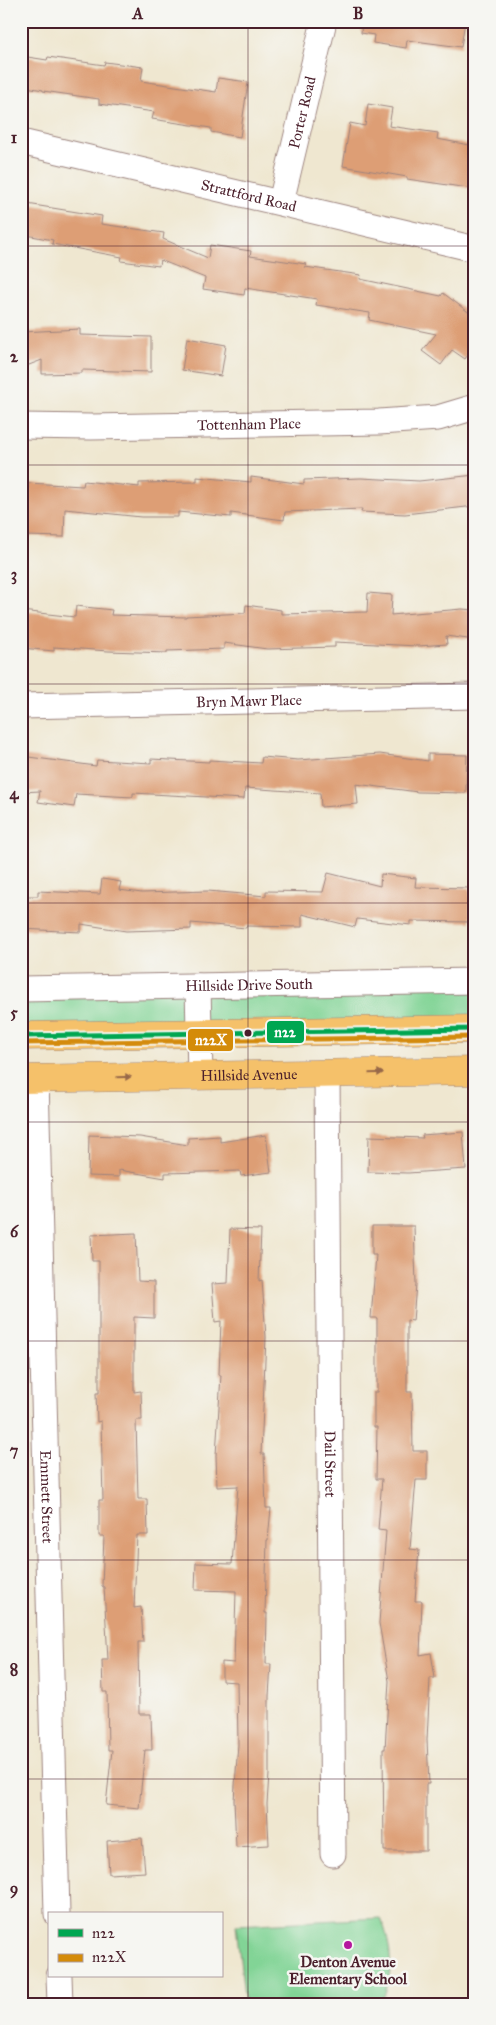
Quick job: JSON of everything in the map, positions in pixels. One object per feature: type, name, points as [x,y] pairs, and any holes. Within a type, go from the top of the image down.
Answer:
[{"type":"main road","points":[[21,1036],[475,1029]]},
{"type":"main road","name":"Hillside Avenue","points":[[28,1079],[475,1071]]},
{"type":"street","name":"Porter Road","points":[[281,202],[324,21]]},
{"type":"street","name":"Strattford Road","points":[[21,142],[475,249]]},
{"type":"street","name":"Tottenham Place","points":[[21,426],[91,427],[379,422],[438,418],[475,407]]},
{"type":"street","name":"Bryn Mawr Place","points":[[21,706],[475,696]]},
{"type":"street","name":"Hillside Drive South","points":[[21,988],[475,981]]},
{"type":"street","points":[[198,986],[200,1076]]},
{"type":"street","name":"Dail Street","points":[[327,1074],[333,1854]]},
{"type":"street","name":"Emmett Street","points":[[28,1079],[57,1912]]},
{"type":"street","points":[[59,1978],[60,2004]]},
{"type":"green space","points":[[475,981],[475,1029],[21,1036],[21,988]]},
{"type":"green space","points":[[381,1918],[388,1939],[390,1972],[380,2004],[245,2004],[236,1925]]},
{"type":"building","points":[[362,21],[465,21],[461,47],[407,40],[406,48],[373,43],[374,35],[361,33]]},
{"type":"building","points":[[21,56],[47,60],[48,57],[104,65],[105,62],[143,67],[141,81],[216,92],[218,78],[248,82],[240,137],[211,132],[211,128],[152,119],[154,112],[99,104],[99,99],[21,86]]},
{"type":"building","points":[[368,104],[392,108],[389,126],[438,133],[437,139],[475,146],[475,189],[407,179],[407,177],[343,166],[350,123],[365,126]]},
{"type":"building","points":[[21,203],[102,216],[101,224],[164,233],[163,239],[208,258],[210,245],[251,251],[250,256],[306,264],[305,267],[361,275],[360,279],[441,296],[443,293],[475,317],[475,345],[465,359],[452,350],[441,365],[422,351],[436,334],[369,320],[370,313],[316,305],[317,299],[245,288],[244,295],[203,289],[205,278],[160,260],[159,266],[121,261],[122,257],[52,244],[53,240],[21,234]]},
{"type":"building","points":[[80,329],[80,335],[151,337],[151,372],[82,370],[82,373],[42,374],[42,360],[21,368],[21,332]]},
{"type":"building","points":[[187,338],[226,345],[221,376],[182,370]]},
{"type":"building","points":[[475,475],[475,506],[405,514],[361,512],[362,509],[285,512],[284,520],[231,513],[231,517],[178,512],[178,517],[141,517],[65,509],[64,537],[26,536],[28,483],[83,486],[84,481],[139,487],[139,483],[197,482],[197,477],[251,482],[251,477],[304,484],[304,480],[361,478],[419,481]]},
{"type":"building","points":[[368,593],[392,595],[391,615],[462,609],[475,610],[475,640],[446,636],[447,644],[418,646],[335,642],[335,647],[267,649],[224,643],[224,649],[167,651],[167,653],[54,647],[54,651],[21,648],[21,611],[75,617],[76,606],[112,610],[111,615],[186,617],[245,613],[246,605],[281,610],[281,614],[367,612]]},
{"type":"building","points":[[380,754],[428,761],[428,754],[467,755],[466,793],[418,792],[356,784],[358,804],[321,807],[320,793],[245,788],[244,799],[133,793],[133,797],[76,794],[74,807],[38,802],[40,791],[21,792],[21,756],[96,766],[97,760],[151,763],[151,759],[209,762],[209,760],[261,763],[262,757],[298,760]]},
{"type":"building","points":[[328,873],[380,886],[381,874],[416,878],[415,887],[470,888],[470,922],[411,921],[411,925],[357,919],[355,927],[302,914],[302,927],[246,926],[246,928],[191,923],[191,929],[126,931],[81,924],[81,932],[21,929],[21,896],[38,896],[38,891],[100,894],[102,879],[121,882],[119,890],[142,893],[208,891],[266,896],[266,891],[323,892]]},
{"type":"building","points":[[463,1132],[466,1169],[408,1173],[368,1172],[369,1136],[423,1138],[422,1135]]},
{"type":"building","points":[[89,1135],[140,1137],[188,1145],[188,1138],[220,1136],[220,1142],[266,1135],[271,1172],[241,1176],[240,1171],[165,1173],[165,1178],[119,1170],[119,1177],[88,1176]]},
{"type":"building","points":[[372,1226],[414,1226],[416,1284],[413,1321],[407,1320],[407,1392],[412,1392],[413,1451],[427,1451],[427,1480],[416,1480],[410,1549],[419,1550],[415,1601],[422,1601],[420,1655],[431,1653],[435,1678],[430,1678],[427,1740],[429,1784],[426,1784],[426,1851],[384,1851],[383,1749],[385,1749],[389,1681],[379,1623],[386,1531],[378,1530],[382,1479],[376,1479],[377,1427],[374,1427],[374,1392],[377,1392],[377,1318],[371,1318],[376,1255],[372,1255]]},
{"type":"building","points":[[230,1229],[261,1230],[259,1281],[262,1280],[266,1337],[261,1454],[264,1454],[266,1508],[271,1508],[267,1540],[265,1613],[267,1613],[266,1664],[271,1664],[267,1804],[269,1845],[236,1847],[234,1800],[238,1744],[237,1682],[222,1681],[222,1662],[234,1663],[236,1591],[195,1590],[196,1563],[232,1564],[238,1486],[217,1487],[216,1455],[221,1375],[219,1375],[221,1321],[215,1322],[212,1284],[228,1283]]},
{"type":"building","points":[[136,1233],[138,1281],[154,1282],[154,1318],[134,1317],[134,1392],[141,1391],[142,1420],[136,1420],[138,1499],[147,1499],[148,1535],[137,1535],[134,1608],[141,1607],[143,1642],[138,1642],[139,1714],[151,1714],[152,1750],[145,1750],[139,1808],[106,1805],[112,1750],[108,1750],[107,1692],[103,1692],[102,1660],[108,1660],[104,1587],[102,1586],[104,1536],[99,1536],[99,1500],[103,1500],[101,1421],[97,1422],[96,1393],[99,1393],[99,1261],[92,1261],[91,1235]]},
{"type":"building","points":[[142,1838],[145,1872],[109,1874],[107,1841]]},
{"type":"transit line","name":"n22","points":[[21,1036],[475,1029]]},
{"type":"transit line","name":"n22X","points":[[21,1043],[475,1037]]},
{"type":"place","name":"Denton Avenue Elementary School","points":[[348,1945]]}]
